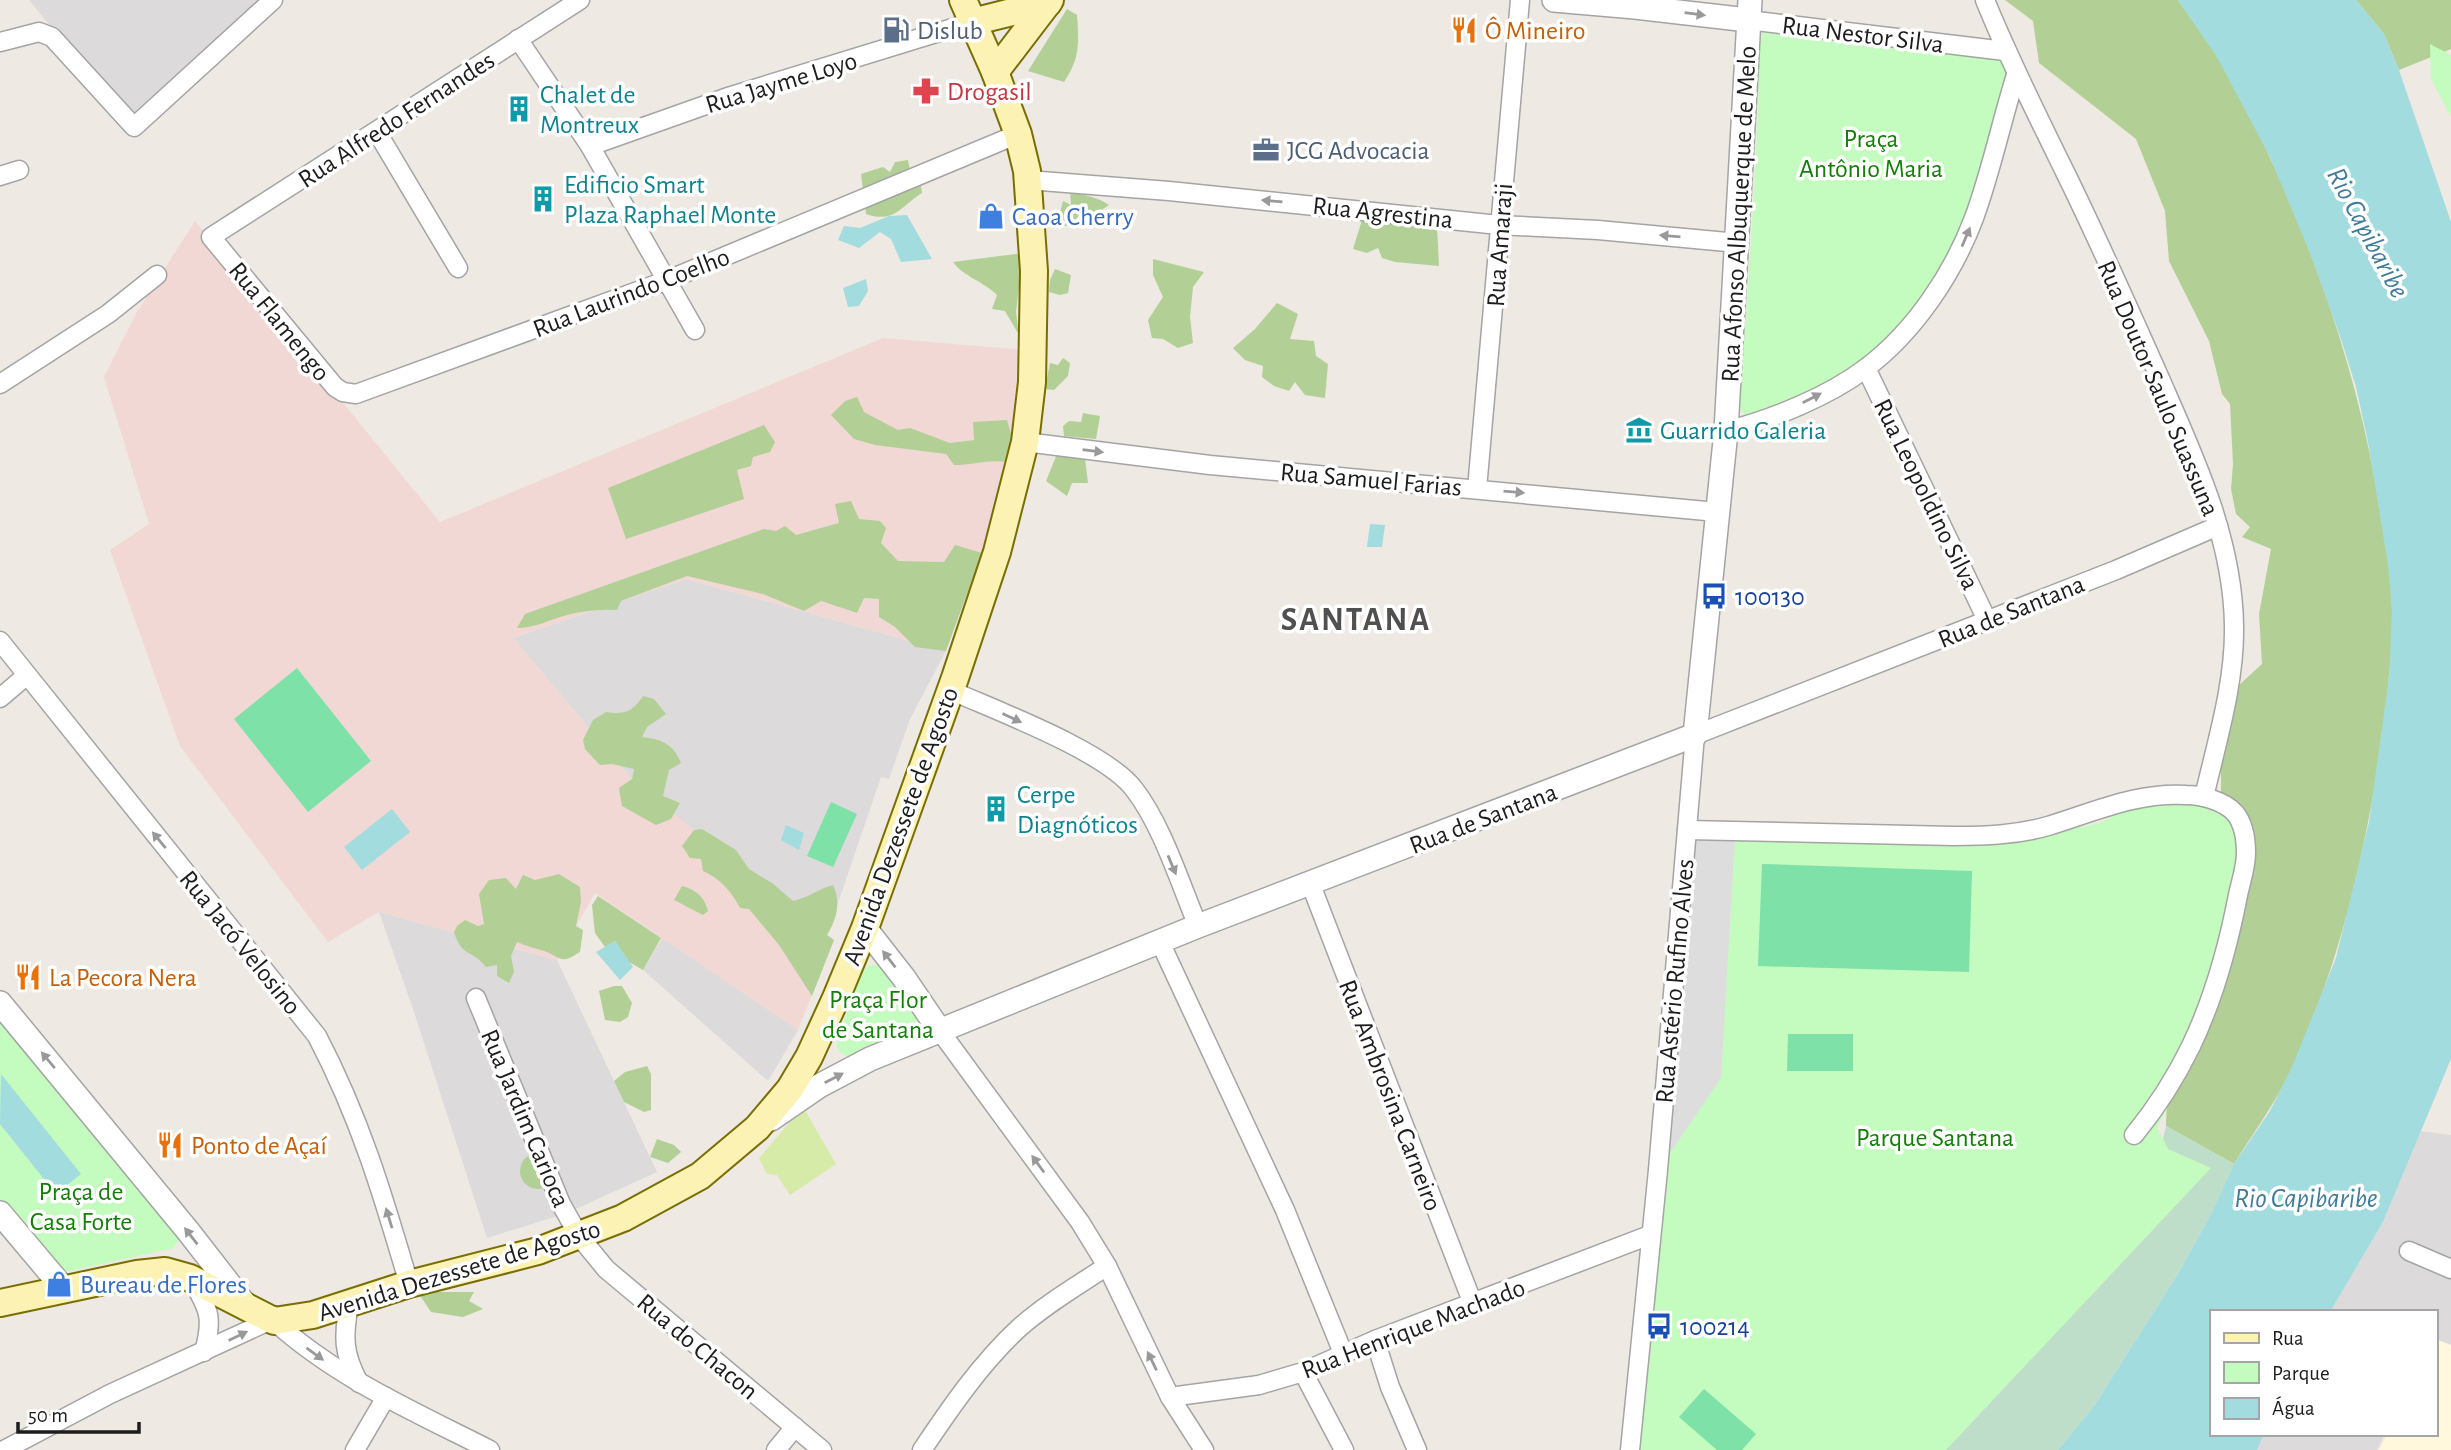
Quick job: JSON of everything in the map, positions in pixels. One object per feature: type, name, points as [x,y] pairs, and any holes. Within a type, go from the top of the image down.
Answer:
[{"type":"main road","points":[[968,11],[1049,2]]},
{"type":"main road","points":[[995,72],[1049,2]]},
{"type":"main road","name":"Avenida Dezessete de Agosto","points":[[265,1316],[313,1315],[409,1283],[538,1251],[623,1218],[700,1176],[757,1128],[790,1088],[809,1058],[865,929],[950,690],[997,552],[1025,442],[1032,382],[1034,271],[1028,180],[1018,134],[968,11]]},
{"type":"main road","points":[[0,1303],[156,1272],[173,1272],[265,1316]]},
{"type":"street","points":[[0,42],[39,32],[52,37],[134,127],[273,0]]},
{"type":"street","name":"Rua Alfredo Fernandes","points":[[211,237],[580,0]]},
{"type":"street","name":"Rua Amaraji","points":[[1477,489],[1520,0]]},
{"type":"street","name":"Rua Nestor Silva","points":[[1554,0],[1635,7],[1749,10],[2005,51]]},
{"type":"street","name":"Rua Doutor Saulo Suassuna","points":[[1984,0],[2016,75],[2067,175],[2140,333],[2198,469],[2218,526],[2231,586],[2233,666],[2204,797]]},
{"type":"street","name":"Rua Afonso Albuquerque de Melo","points":[[1717,512],[1726,431],[1738,243],[1749,10]]},
{"type":"street","name":"Rua Jayme Loyo","points":[[590,146],[968,11]]},
{"type":"street","points":[[518,39],[590,146],[695,330]]},
{"type":"street","points":[[1726,431],[1785,412],[1866,368],[1893,344],[1918,315],[1960,251],[1974,218],[2016,75]]},
{"type":"street","points":[[377,132],[458,268]]},
{"type":"street","name":"Rua Laurindo Coelho","points":[[356,394],[668,280],[1018,134]]},
{"type":"street","points":[[0,176],[19,170]]},
{"type":"street","name":"Rua Agrestina","points":[[1028,180],[1169,191],[1499,225],[1598,230],[1738,243]]},
{"type":"street","name":"Rua Flamengo","points":[[211,237],[335,387],[343,392],[356,394]]},
{"type":"street","points":[[0,384],[108,314],[157,275]]},
{"type":"street","name":"Rua Leopoldino Silva","points":[[1866,368],[1987,620]]},
{"type":"street","name":"Rua Samuel Farias","points":[[1025,442],[1210,465],[1717,512]]},
{"type":"street","name":"Rua Astério Rufino Alves","points":[[1630,1450],[1717,512]]},
{"type":"street","name":"Rua de Santana","points":[[757,1128],[819,1086],[870,1059],[1198,926],[1815,690],[2116,570],[2218,526]]},
{"type":"street","name":"Rua Jacó Velosino","points":[[0,641],[317,1036],[363,1135],[409,1283]]},
{"type":"street","points":[[0,698],[27,675]]},
{"type":"street","points":[[950,690],[1080,750],[1116,772],[1133,787],[1150,813],[1198,926]]},
{"type":"street","points":[[1687,830],[1992,835],[2048,826],[2134,798],[2187,794],[2225,805],[2241,822],[2246,840],[2246,857],[2229,941],[2206,1013],[2160,1104],[2134,1135]]},
{"type":"street","name":"Rua Ambrosina Carneiro","points":[[1311,885],[1473,1304]]},
{"type":"street","points":[[865,929],[904,978],[1080,1222],[1107,1266],[1170,1397],[1204,1450]]},
{"type":"street","points":[[1160,942],[1269,1177],[1343,1353]]},
{"type":"street","name":"Rua Jardim Carioca","points":[[476,998],[561,1204],[579,1236]]},
{"type":"street","points":[[0,1003],[188,1231],[265,1316],[359,1383],[490,1450]]},
{"type":"street","points":[[0,1213],[64,1289]]},
{"type":"street","name":"Rua Henrique Machado","points":[[1170,1397],[1259,1385],[1303,1372],[1343,1353],[1650,1235]]},
{"type":"street","name":"Rua do Chacon","points":[[579,1236],[606,1269],[822,1450]]},
{"type":"street","points":[[2409,1251],[2451,1269]]},
{"type":"street","points":[[922,1450],[979,1372],[1018,1329],[1107,1266]]},
{"type":"street","points":[[190,1278],[207,1306],[210,1318],[204,1352]]},
{"type":"street","points":[[349,1304],[345,1348],[349,1365],[359,1383]]},
{"type":"street","points":[[4,1450],[110,1394],[204,1352],[265,1316]]},
{"type":"street","points":[[1376,1340],[1390,1387],[1417,1450]]},
{"type":"street","points":[[1303,1372],[1344,1450]]},
{"type":"street","points":[[355,1450],[386,1397]]},
{"type":"street","points":[[776,1450],[795,1427]]},
{"type":"shaded area","points":[[29,0],[262,0],[127,120]]},
{"type":"shaded area","points":[[195,221],[440,522],[883,338],[1023,350],[1011,472],[946,651],[686,579],[513,638],[637,785],[834,940],[798,1030],[595,893],[557,960],[379,912],[328,942],[180,746],[110,550],[149,524],[104,377],[137,312]]},
{"type":"shaded area","points":[[686,579],[946,651],[910,719],[889,779],[881,777],[827,935],[632,779],[513,638]]},
{"type":"shaded area","points":[[1688,837],[1735,837],[1721,1078],[1659,1169]]},
{"type":"shaded area","points":[[379,912],[557,960],[657,1172],[567,1213],[487,1238]]},
{"type":"shaded area","points":[[662,938],[798,1030],[768,1081],[643,970]]},
{"type":"shaded area","points":[[2421,1131],[2451,1135],[2451,1345],[2437,1340],[2437,1310],[2331,1310],[2383,1222]]},
{"type":"shaded area","points":[[2437,1340],[2451,1345],[2451,1450],[2379,1450],[2386,1436],[2437,1436]]},
{"type":"shaded area","points":[[2263,1436],[2384,1436],[2377,1450],[2257,1450]]},
{"type":"green space","points":[[2005,0],[2178,0],[2227,73],[2287,195],[2339,335],[2359,406],[2375,480],[2390,577],[2392,627],[2385,717],[2366,833],[2336,953],[2308,1030],[2279,1093],[2234,1164],[2166,1126],[2168,1063],[2221,799],[2221,731],[2216,706],[2262,664],[2259,614],[2271,549],[2242,537],[2250,527],[2236,514],[2231,489],[2233,464],[2230,404],[2222,394],[2209,341],[2169,261],[2165,211],[2136,139],[2039,63],[2033,21]]},
{"type":"green space","points":[[2356,0],[2451,0],[2451,49],[2399,70],[2384,34]]},
{"type":"green space","points":[[1067,9],[1077,15],[1078,43],[1076,58],[1064,82],[1028,71]]},
{"type":"green space","name":"Praça Antônio Maria","points":[[1765,29],[1996,55],[2004,63],[2008,74],[1968,224],[1930,293],[1856,371],[1817,390],[1746,417],[1739,407],[1752,220],[1759,55]]},
{"type":"green space","points":[[2430,44],[2451,55],[2451,117],[2431,79]]},
{"type":"green space","points":[[908,160],[910,170],[919,171],[922,193],[891,215],[884,217],[866,214],[861,174],[883,167],[890,172],[895,162]]},
{"type":"green space","points":[[1070,192],[1096,198],[1109,205],[1094,215],[1082,211],[1071,226],[1062,226],[1058,221],[1063,201],[1071,205]]},
{"type":"green space","points":[[1362,220],[1437,225],[1439,266],[1395,262],[1382,258],[1378,248],[1367,253],[1353,249]]},
{"type":"green space","points":[[1023,253],[1016,312],[1019,335],[1005,311],[992,309],[997,295],[953,262]]},
{"type":"green space","points":[[1153,259],[1204,272],[1193,287],[1190,317],[1193,343],[1178,348],[1163,339],[1152,338],[1148,320],[1163,297],[1153,275]]},
{"type":"green space","points":[[1055,269],[1071,275],[1068,293],[1060,295],[1049,292]]},
{"type":"green space","points":[[1277,303],[1298,314],[1290,339],[1314,341],[1316,356],[1328,364],[1325,398],[1305,395],[1295,382],[1289,391],[1274,386],[1262,377],[1263,366],[1245,360],[1233,348],[1255,329]]},
{"type":"green space","points":[[1063,358],[1070,363],[1068,376],[1054,390],[1045,389],[1050,363],[1058,365]]},
{"type":"green space","points":[[857,397],[864,412],[898,430],[910,428],[950,443],[974,440],[973,422],[1007,420],[1014,445],[1007,462],[954,465],[946,454],[875,445],[854,439],[831,415],[845,401]]},
{"type":"green space","points":[[1083,413],[1100,416],[1096,439],[1064,436],[1063,426],[1069,421],[1081,422]]},
{"type":"green space","points":[[764,425],[775,442],[770,452],[753,457],[751,466],[737,470],[744,499],[626,539],[608,488]]},
{"type":"green space","points":[[1057,454],[1085,458],[1088,483],[1072,483],[1067,496],[1046,481]]},
{"type":"green space","points":[[851,501],[859,519],[880,521],[886,528],[881,543],[898,561],[944,562],[955,545],[982,553],[946,651],[915,647],[895,627],[879,617],[879,599],[864,598],[857,613],[821,601],[804,611],[763,594],[687,576],[621,601],[617,610],[581,612],[534,626],[517,628],[525,614],[764,529],[776,531],[785,526],[796,535],[839,523],[835,504]]},
{"type":"green space","points":[[297,668],[371,761],[308,812],[234,719]]},
{"type":"green space","points":[[643,696],[654,699],[666,714],[647,727],[642,737],[655,739],[671,747],[681,763],[669,770],[663,796],[680,803],[671,819],[656,825],[622,806],[619,788],[632,779],[634,769],[612,764],[600,765],[585,749],[583,740],[593,720],[606,712],[628,711]]},
{"type":"green space","name":"Parque Santana","points":[[2180,798],[2231,813],[2241,837],[2234,900],[2201,1016],[2168,1106],[2157,1128],[2168,1149],[2211,1168],[1946,1450],[1627,1450],[1659,1169],[1721,1078],[1735,837],[2022,840],[2100,823],[2143,799]]},
{"type":"green space","points":[[831,802],[857,814],[833,867],[807,856]]},
{"type":"green space","points":[[702,829],[736,850],[749,869],[772,883],[793,901],[833,885],[837,910],[827,935],[834,940],[812,996],[779,945],[749,909],[740,908],[725,886],[703,871],[701,859],[690,858],[682,846],[694,830]]},
{"type":"green space","points":[[1762,864],[1972,871],[1969,972],[1758,966]]},
{"type":"green space","points":[[559,874],[580,887],[581,902],[576,926],[583,930],[580,952],[561,959],[517,942],[511,956],[514,972],[509,983],[497,976],[497,965],[486,967],[460,946],[454,932],[457,926],[465,920],[478,926],[484,924],[479,894],[489,880],[506,878],[516,889],[523,875],[535,880]]},
{"type":"green space","points":[[682,886],[699,894],[708,911],[703,915],[674,900]]},
{"type":"green space","points":[[598,896],[661,938],[643,970],[629,962],[615,941],[605,947],[595,933],[592,905]]},
{"type":"green space","name":"Praça Flor de Santana","points":[[869,965],[878,965],[906,998],[915,1014],[916,1028],[850,1057],[840,1051],[837,1040],[862,971]]},
{"type":"green space","points":[[622,986],[632,1003],[628,1017],[620,1022],[605,1020],[599,991]]},
{"type":"green space","name":"Praça de Casa Forte","points":[[0,1015],[180,1238],[174,1248],[70,1271],[59,1271],[0,1199]]},
{"type":"green space","points":[[1788,1034],[1853,1034],[1853,1071],[1787,1071]]},
{"type":"green space","points":[[647,1066],[651,1074],[651,1110],[644,1112],[624,1102],[614,1081],[625,1072]]},
{"type":"green space","points":[[803,1107],[836,1164],[790,1195],[777,1175],[767,1174],[759,1158]]},
{"type":"green space","points":[[2166,1126],[2234,1164],[2210,1216],[2179,1272],[2094,1406],[2058,1450],[1935,1450],[2168,1149],[2163,1139]]},
{"type":"green space","points":[[657,1139],[674,1145],[681,1152],[668,1163],[650,1157]]},
{"type":"green space","points":[[538,1153],[550,1159],[556,1171],[550,1183],[538,1189],[526,1183],[520,1171],[526,1159]]},
{"type":"green space","points":[[474,1292],[469,1301],[483,1309],[463,1317],[431,1312],[419,1294]]},
{"type":"green space","points":[[1704,1389],[1756,1434],[1742,1450],[1717,1450],[1679,1417]]},
{"type":"water","name":"Rio Capibaribe","points":[[2178,0],[2356,0],[2384,34],[2451,222],[2451,1059],[2383,1222],[2331,1310],[2210,1310],[2210,1436],[2263,1436],[2257,1450],[2058,1450],[2094,1406],[2179,1272],[2210,1216],[2234,1164],[2270,1111],[2292,1067],[2336,958],[2369,822],[2389,678],[2392,610],[2388,565],[2356,387],[2310,253],[2270,157],[2217,57]]},
{"type":"water","points":[[907,215],[932,259],[901,262],[891,239],[880,232],[859,248],[838,240],[844,226],[860,228],[889,216]]},
{"type":"water","points":[[866,279],[868,291],[859,306],[848,307],[843,288]]},
{"type":"water","points":[[1370,524],[1385,525],[1382,547],[1367,547]]},
{"type":"water","points":[[392,809],[410,832],[362,870],[344,847]]},
{"type":"water","points":[[786,825],[804,833],[799,850],[781,840]]},
{"type":"water","points":[[615,941],[633,967],[620,980],[596,952]]},
{"type":"water","points":[[1,1074],[81,1174],[56,1194],[0,1124]]},
{"type":"place","name":"Dislub","points":[[896,30]]},
{"type":"place","name":"Ô Mineiro","points":[[1464,30]]},
{"type":"place","name":"Drogasil","points":[[926,91]]},
{"type":"place","name":"Chalet de Montreux","points":[[519,109]]},
{"type":"place","name":"JCG Advocacia","points":[[1266,150]]},
{"type":"place","name":"Edificio Smart Plaza Raphael Monte","points":[[543,199]]},
{"type":"place","name":"Caoa Cherry","points":[[991,216]]},
{"type":"place","name":"Guarrido Galeria","points":[[1639,430]]},
{"type":"place","name":"100130","points":[[1714,596]]},
{"type":"place","name":"Cerpe Diagnóticos","points":[[996,809]]},
{"type":"place","name":"La Pecora Nera","points":[[28,977]]},
{"type":"place","name":"Ponto de Açaí","points":[[170,1145]]},
{"type":"place","name":"Bureau de Flores","points":[[59,1284]]},
{"type":"place","name":"100214","points":[[1659,1326]]},
{"type":"district","name":"SANTANA","points":[[1356,618]]}]
